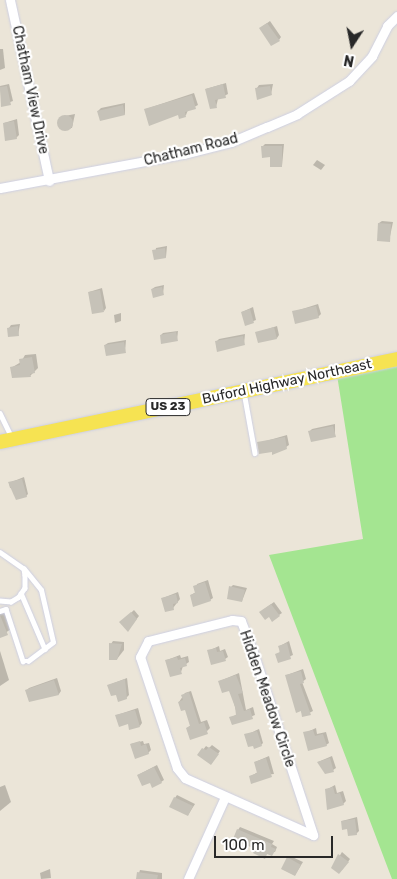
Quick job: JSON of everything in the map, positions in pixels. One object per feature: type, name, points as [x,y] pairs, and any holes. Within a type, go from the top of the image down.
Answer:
[{"type":"main road","name":"Buford Highway Northeast","points":[[6,440],[397,359]]},
{"type":"street","name":"Chatham View Drive","points":[[10,0],[49,181]]},
{"type":"street","name":"Chatham Road","points":[[0,188],[49,181],[231,142],[297,114],[336,91],[362,69],[387,26],[397,16]]},
{"type":"street","name":"Hidden Meadow Circle","points":[[232,620],[241,621],[253,652],[313,835],[225,797],[185,778],[177,768],[140,657],[148,641],[232,620]]},
{"type":"street","points":[[188,879],[225,797]]},
{"type":"lane","points":[[244,391],[255,453]]},
{"type":"lane","points":[[0,413],[6,440]]},
{"type":"lane","points":[[0,552],[24,569],[41,590],[53,640],[45,649],[28,661],[21,660],[3,601],[11,602],[22,593],[24,588],[24,569]]},
{"type":"lane","points":[[22,593],[45,649]]},
{"type":"lane","points":[[0,611],[6,609]]},
{"type":"green space","points":[[397,363],[397,879],[392,879],[269,555],[363,539],[337,375]]},
{"type":"building","points":[[267,23],[280,41],[271,46],[259,28]]},
{"type":"building","points":[[223,84],[226,98],[215,100],[217,108],[210,109],[205,89]]},
{"type":"building","points":[[7,86],[11,105],[1,107],[0,87]]},
{"type":"building","points":[[270,86],[272,95],[257,100],[255,88]]},
{"type":"building","points":[[192,95],[196,109],[185,112],[186,117],[179,119],[178,115],[149,126],[144,109]]},
{"type":"building","points":[[123,105],[125,115],[100,121],[97,111]]},
{"type":"building","points":[[62,115],[68,115],[73,120],[71,129],[62,131],[57,126],[57,120]]},
{"type":"building","points":[[14,121],[17,139],[5,141],[3,123]]},
{"type":"building","points":[[261,146],[282,146],[282,167],[270,167],[270,157],[262,158]]},
{"type":"building","points":[[378,223],[391,224],[390,242],[377,241]]},
{"type":"building","points":[[165,248],[166,258],[154,260],[152,250]]},
{"type":"building","points":[[162,287],[164,295],[153,298],[151,289]]},
{"type":"building","points":[[100,290],[104,312],[92,314],[88,292]]},
{"type":"building","points":[[316,306],[319,318],[295,324],[292,311]]},
{"type":"building","points":[[250,309],[254,323],[245,326],[241,312]]},
{"type":"building","points":[[18,326],[19,336],[8,337],[7,328]]},
{"type":"building","points":[[274,327],[277,339],[258,343],[255,332]]},
{"type":"building","points":[[176,332],[178,341],[161,344],[160,335]]},
{"type":"building","points":[[243,336],[245,345],[217,352],[215,341]]},
{"type":"building","points":[[124,342],[126,353],[106,356],[104,345]]},
{"type":"building","points":[[32,357],[35,373],[30,374],[31,377],[12,378],[10,367],[20,365],[19,359]]},
{"type":"building","points":[[333,426],[336,437],[311,442],[308,431]]},
{"type":"building","points":[[285,437],[287,449],[272,455],[272,452],[259,454],[257,442]]},
{"type":"building","points":[[22,479],[27,497],[16,500],[8,482]]},
{"type":"building","points":[[205,582],[211,601],[193,607],[190,595],[195,593],[193,586]]},
{"type":"building","points":[[229,586],[245,590],[242,602],[227,599]]},
{"type":"building","points":[[176,594],[178,603],[173,604],[174,610],[165,612],[161,598]]},
{"type":"building","points":[[271,604],[280,616],[272,622],[269,617],[265,620],[259,612]]},
{"type":"building","points":[[131,612],[137,619],[128,632],[119,622]]},
{"type":"building","points":[[0,615],[8,635],[0,638]]},
{"type":"building","points":[[109,643],[122,644],[117,660],[109,660]]},
{"type":"building","points":[[287,643],[291,659],[278,663],[275,654],[280,652],[278,646]]},
{"type":"building","points":[[216,648],[217,652],[223,651],[226,661],[211,665],[207,650]]},
{"type":"building","points":[[177,657],[178,660],[185,658],[187,666],[180,668],[182,674],[170,677],[165,660]]},
{"type":"building","points":[[301,671],[304,683],[300,684],[311,715],[302,717],[301,711],[296,713],[285,675]]},
{"type":"building","points":[[236,675],[243,693],[238,694],[244,711],[250,709],[253,719],[232,725],[229,717],[236,715],[235,707],[229,691],[222,693],[218,681]]},
{"type":"building","points":[[125,679],[127,699],[118,702],[116,695],[111,696],[107,685]]},
{"type":"building","points":[[54,680],[59,695],[29,702],[25,690]]},
{"type":"building","points":[[189,692],[199,724],[204,722],[208,734],[190,740],[186,728],[190,726],[185,710],[181,711],[178,702],[183,700],[181,695]]},
{"type":"building","points":[[135,710],[140,727],[129,730],[128,724],[119,727],[115,715]]},
{"type":"building","points":[[313,730],[315,736],[323,734],[327,746],[308,751],[303,732]]},
{"type":"building","points":[[257,731],[262,746],[254,749],[253,746],[248,747],[244,734]]},
{"type":"building","points":[[140,741],[141,746],[146,744],[149,754],[135,759],[130,744]]},
{"type":"building","points":[[209,747],[219,754],[211,765],[197,755],[202,748],[206,750]]},
{"type":"building","points":[[266,758],[272,777],[251,784],[249,776],[257,773],[254,762]]},
{"type":"building","points":[[330,758],[334,772],[325,774],[317,762]]},
{"type":"building","points":[[154,767],[162,783],[152,788],[150,783],[142,786],[137,775]]},
{"type":"building","points":[[333,787],[335,794],[340,793],[344,805],[327,810],[325,789]]},
{"type":"building","points":[[174,797],[193,806],[188,816],[169,807]]},
{"type":"building","points":[[355,819],[357,835],[348,836],[347,829],[342,830],[341,821]]},
{"type":"building","points":[[237,829],[272,844],[271,847],[276,849],[272,856],[267,854],[265,859],[253,853],[255,849],[233,839]]},
{"type":"building","points":[[338,854],[349,862],[339,874],[331,868]]},
{"type":"building","points":[[287,857],[301,865],[295,876],[281,869]]},
{"type":"building","points":[[137,872],[158,875],[157,879],[136,879]]}]
